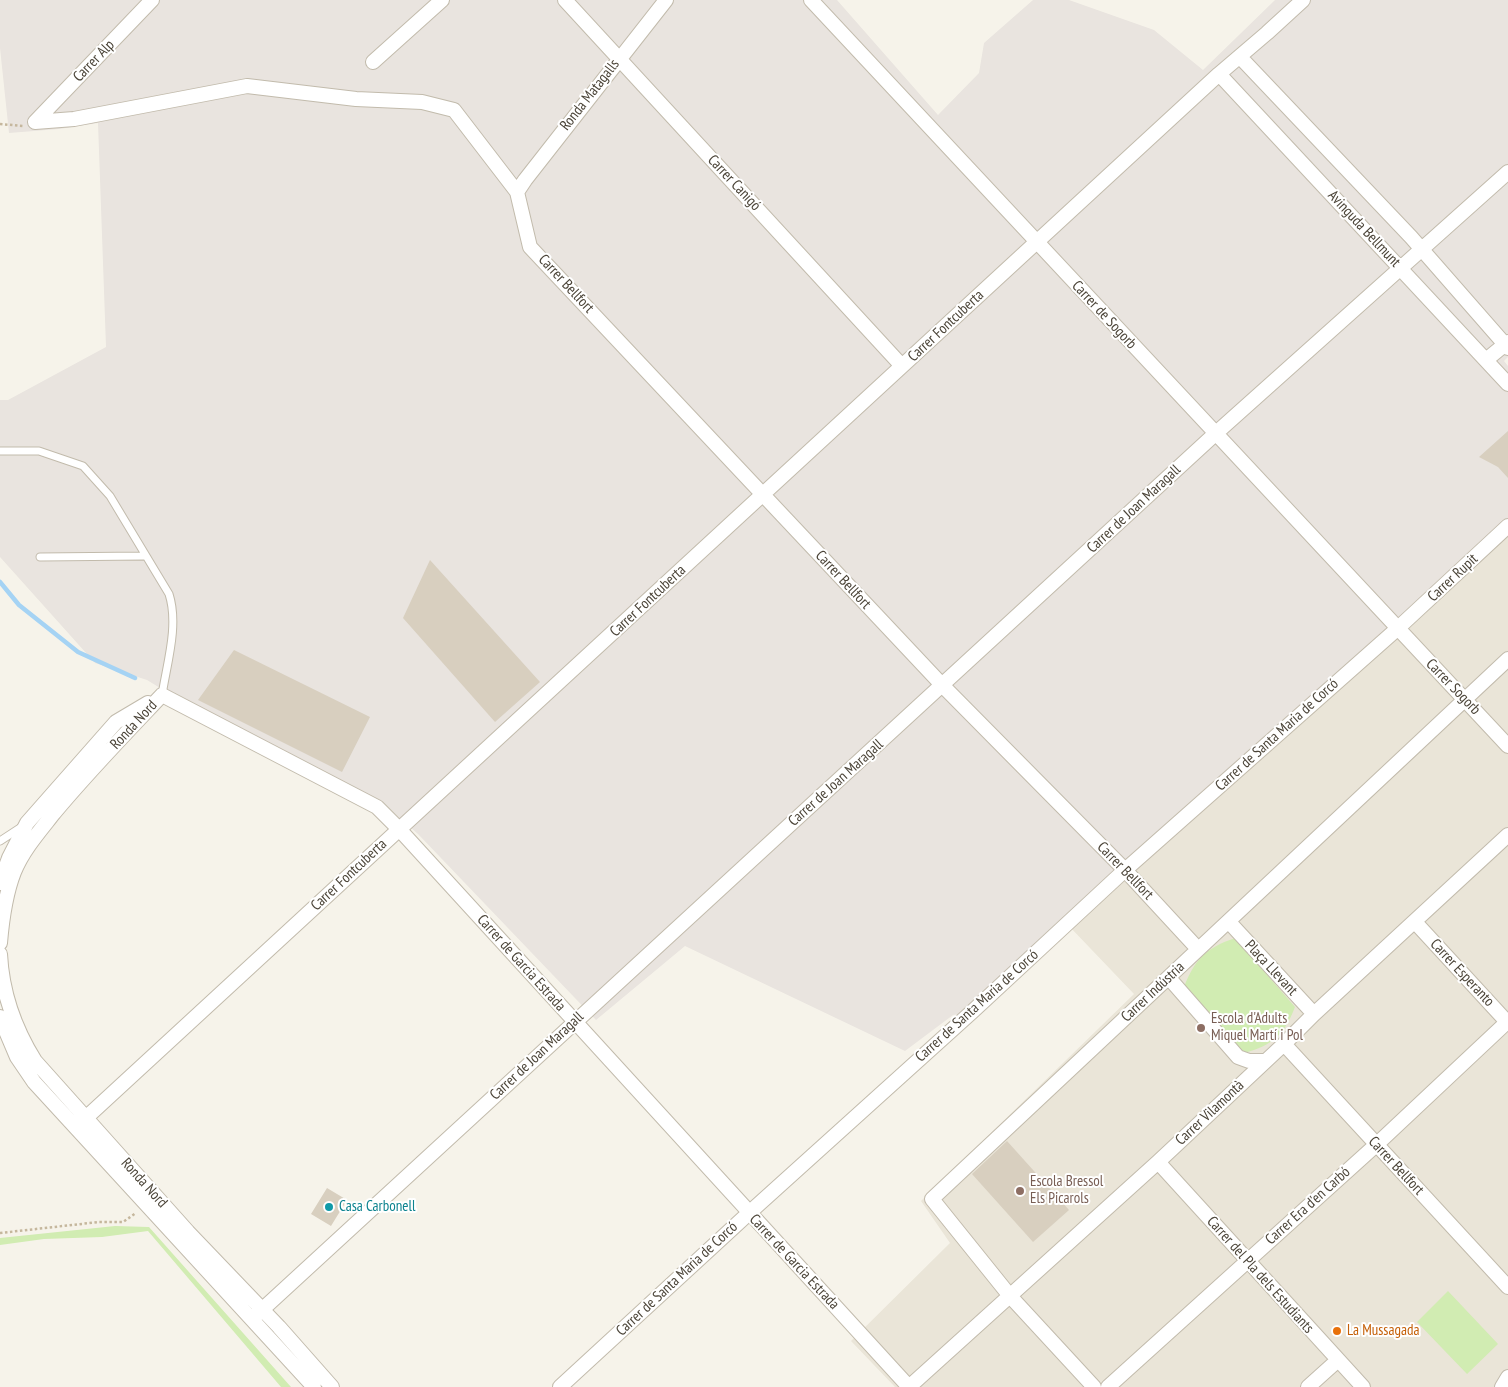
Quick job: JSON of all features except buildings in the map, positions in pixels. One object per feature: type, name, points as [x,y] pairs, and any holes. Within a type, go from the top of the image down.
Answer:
[{"type":"street","name":"Carrer Alp","points":[[35,122],[152,0]]},
{"type":"street","points":[[372,62],[442,0]]},
{"type":"street","name":"Carrer Canigó","points":[[565,0],[902,366]]},
{"type":"street","name":"Ronda Matagalls","points":[[517,192],[666,0]]},
{"type":"street","name":"Carrer de Sogorb","points":[[811,0],[1397,629]]},
{"type":"street","name":"Carrer Fontcuberta","points":[[80,1122],[1219,74],[1303,0]]},
{"type":"street","name":"Avinguda Bellmunt","points":[[1240,57],[1422,249],[1507,345]]},
{"type":"street","name":"Avinguda Bellmunt","points":[[1219,74],[1508,384]]},
{"type":"street","points":[[35,122],[74,119],[247,86],[356,99],[422,102],[454,110],[517,192]]},
{"type":"street","name":"Carrer de Joan Maragall","points":[[257,1314],[943,686],[1215,434],[1508,172]]},
{"type":"street","name":"Carrer Bellfort","points":[[517,192],[530,247],[943,686],[1125,870],[1198,950]]},
{"type":"street","points":[[1486,360],[1507,345]]},
{"type":"street","name":"Carrer Rupit","points":[[1397,629],[1508,526]]},
{"type":"street","name":"Carrer Sogorb","points":[[1397,629],[1508,746]]},
{"type":"street","name":"Carrer de Santa Maria de Corcó","points":[[560,1387],[1125,870],[1397,629]]},
{"type":"street","name":"Carrer Indústria","points":[[1010,1296],[932,1199],[1508,659]]},
{"type":"street","name":"Carrer de Garcia Estrada","points":[[162,695],[377,807],[909,1387]]},
{"type":"street","name":"Ronda Nord","points":[[0,883],[9,858],[27,823],[116,722],[162,695]]},
{"type":"street","name":"Ronda Nord","points":[[0,943],[2,915],[7,895],[14,872],[26,847],[72,791],[162,695]]},
{"type":"street","name":"Carrer Vilamontà","points":[[909,1387],[1158,1162],[1314,1014],[1508,835]]},
{"type":"street","name":"Plaça Llevant","points":[[1229,922],[1314,1014]]},
{"type":"street","name":"Carrer Esperanto","points":[[1415,922],[1507,1023]]},
{"type":"street","name":"Ronda Nord","points":[[0,954],[1,968],[12,1017],[23,1042],[35,1062],[80,1122],[148,1205],[332,1387]]},
{"type":"street","points":[[1169,978],[1238,1057],[1249,1061],[1264,1061]]},
{"type":"street","name":"Ronda Nord","points":[[0,1017],[4,1030],[34,1082],[80,1122],[188,1232],[257,1314],[314,1387]]},
{"type":"street","name":"Carrer Era d'en Carbó","points":[[1108,1387],[1376,1145],[1507,1023]]},
{"type":"street","name":"Carrer Bellfort","points":[[1284,1044],[1508,1287]]},
{"type":"street","name":"Carrer del Pla dels Estudiants","points":[[1158,1162],[1363,1387]]},
{"type":"street","points":[[1010,1296],[1094,1387]]},
{"type":"street","points":[[1308,1387],[1338,1360]]},
{"type":"street","points":[[1502,1387],[1508,1377]]},
{"type":"lane","points":[[0,451],[39,451],[83,466],[110,496],[144,556],[169,594],[173,608],[170,645],[162,695]]},
{"type":"lane","points":[[40,557],[144,556]]},
{"type":"lane","points":[[0,841],[27,823]]},
{"type":"path","points":[[0,124],[20,127],[35,122]]},
{"type":"path","points":[[0,1233],[100,1222],[123,1222],[148,1205]]},
{"type":"shaded area","points":[[0,0],[837,0],[938,115],[979,73],[984,43],[1033,0],[1069,0],[1154,30],[1203,70],[1275,0],[1508,0],[1508,357],[1504,361],[1508,366],[1508,520],[975,1012],[953,1015],[905,1051],[685,946],[596,1020],[418,834],[379,800],[170,694],[147,680],[95,663],[0,557],[0,400],[8,400],[106,347],[98,123],[59,129],[9,133],[0,48]]},
{"type":"shaded area","points":[[1508,520],[1508,1387],[895,1387],[851,1341],[950,1243],[921,1201],[1134,994],[1068,925]]},
{"type":"green space","points":[[1235,938],[1295,1007],[1282,1032],[1276,1038],[1263,1046],[1244,1053],[1184,987],[1197,962],[1203,956],[1216,946]]},
{"type":"green space","points":[[115,1226],[149,1227],[291,1387],[281,1387],[148,1231],[102,1237],[44,1239],[0,1245],[0,1238]]},
{"type":"green space","points":[[1448,1291],[1498,1344],[1467,1374],[1417,1322]]},
{"type":"waterway","points":[[0,582],[19,605],[78,652],[135,678]]},
{"type":"place","name":"Escola d'Adults Miquel Martí i Pol","points":[[1201,1028]]},
{"type":"place","name":"Escola Bressol Els Picarols","points":[[1020,1191]]},
{"type":"place","name":"Casa Carbonell","points":[[329,1207]]},
{"type":"place","name":"La Mussagada","points":[[1337,1331]]}]
